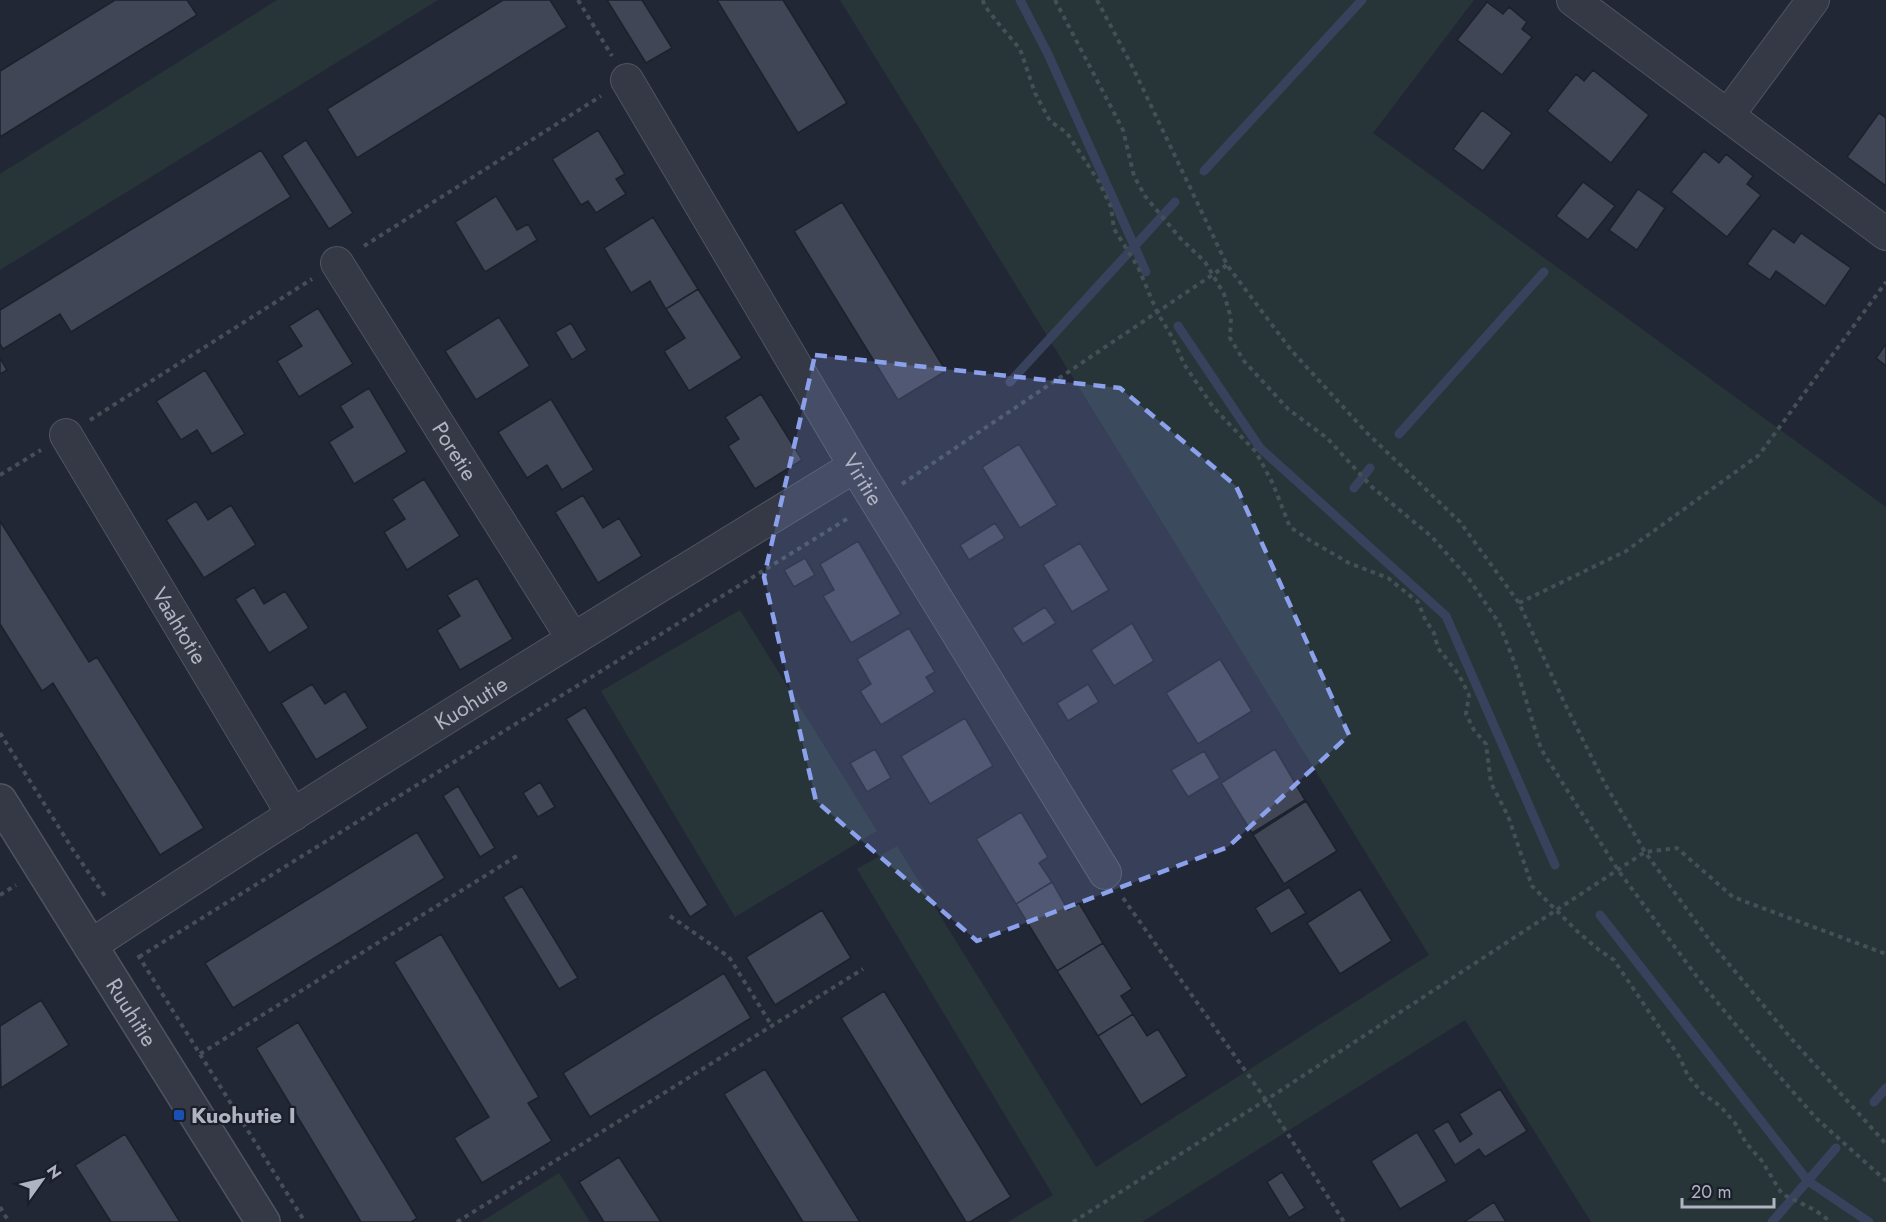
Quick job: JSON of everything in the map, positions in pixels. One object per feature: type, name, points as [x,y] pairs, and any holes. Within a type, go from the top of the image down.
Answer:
[{"type":"street","points":[[1573,0],[1886,234]]},
{"type":"street","points":[[1728,115],[1813,0]]},
{"type":"street","name":"Viritie","points":[[627,80],[855,466],[1105,873]]},
{"type":"street","name":"Poretie","points":[[337,263],[573,639]]},
{"type":"street","name":"Vaahtotie","points":[[66,435],[293,815]]},
{"type":"street","name":"Kuohutie","points":[[90,946],[573,639],[855,466]]},
{"type":"street","name":"Ruuhitie","points":[[0,801],[263,1222]]},
{"type":"path","points":[[578,0],[627,80]]},
{"type":"path","points":[[983,0],[984,5],[1020,49],[1035,93],[1050,121],[1067,133],[1099,182],[1111,207],[1114,229],[1138,267],[1157,312],[1184,364],[1213,407],[1256,452],[1273,484],[1290,527],[1311,542],[1349,563],[1388,578],[1418,602],[1434,633],[1438,648],[1459,675],[1469,695],[1466,714],[1474,730],[1486,744],[1491,783],[1508,816],[1532,886],[1578,932],[1614,960],[1669,1041],[1689,1076],[1702,1093],[1720,1106],[1735,1123],[1746,1143],[1762,1161],[1782,1194],[1815,1210],[1830,1222]]},
{"type":"path","points":[[1055,0],[1123,130],[1134,176],[1145,196],[1180,238],[1205,262],[1224,294],[1231,318],[1230,338],[1244,361],[1288,409],[1327,438],[1372,487],[1432,537],[1475,588],[1499,623],[1515,664],[1540,749],[1618,870],[1703,985],[1759,1053],[1816,1118],[1886,1181]]},
{"type":"path","points":[[1097,0],[1133,68],[1227,265],[1292,350],[1367,433],[1460,522],[1519,603],[1564,702],[1605,784],[1645,852],[1713,945],[1789,1036],[1886,1144]]},
{"type":"path","points":[[139,957],[877,501],[1227,265]]},
{"type":"path","points":[[1519,603],[1626,551],[1759,456],[1886,282]]},
{"type":"path","points":[[0,733],[73,850],[124,923],[139,957],[305,1222]]},
{"type":"path","points":[[1073,1222],[1266,1100],[1645,852],[1677,848],[1733,897],[1886,954]]},
{"type":"path","points":[[200,1054],[520,854]]},
{"type":"path","points":[[1105,873],[1266,1100],[1344,1222]]},
{"type":"path","points":[[670,916],[729,957],[772,1026]]},
{"type":"path","points":[[457,1222],[863,969]]},
{"type":"path","points":[[0,1207],[9,1222]]},
{"type":"highlighted area","points":[[815,355],[1120,388],[1236,486],[1349,735],[1228,847],[977,941],[816,801],[764,577]]},
{"type":"shaded area","points":[[277,0],[438,0],[0,270],[0,174]]},
{"type":"shaded area","points":[[840,0],[1474,0],[1373,133],[1886,507],[1886,1222],[1591,1222],[1465,1020],[1142,1222],[1008,1222],[1053,1195],[857,869],[897,846],[1096,1167],[1429,955]]},
{"type":"shaded area","points":[[740,610],[877,831],[735,917],[601,691]]},
{"type":"shaded area","points":[[559,1173],[590,1222],[481,1222]]},
{"type":"building","points":[[115,0],[187,0],[197,15],[0,137],[0,71]]},
{"type":"building","points":[[503,0],[550,0],[567,27],[357,158],[327,109]]},
{"type":"building","points":[[607,0],[642,0],[672,48],[646,63]]},
{"type":"building","points":[[717,0],[783,0],[847,103],[798,133]]},
{"type":"building","points":[[1487,2],[1503,14],[1509,7],[1527,22],[1522,29],[1532,37],[1502,75],[1457,40]]},
{"type":"building","points":[[1593,70],[1649,115],[1611,163],[1547,111],[1576,74],[1584,81]]},
{"type":"building","points":[[1482,110],[1512,133],[1483,171],[1453,149]]},
{"type":"building","points":[[1879,113],[1886,118],[1886,186],[1847,157]]},
{"type":"building","points":[[598,130],[625,174],[616,179],[626,194],[596,213],[588,201],[581,205],[552,159]]},
{"type":"building","points":[[306,140],[353,213],[329,229],[282,156]]},
{"type":"building","points":[[261,150],[291,197],[71,332],[60,314],[3,349],[0,344],[0,310]]},
{"type":"building","points":[[1704,151],[1719,163],[1726,154],[1753,176],[1747,184],[1761,195],[1727,237],[1671,192]]},
{"type":"building","points":[[1583,182],[1615,206],[1588,240],[1556,216]]},
{"type":"building","points":[[1638,189],[1665,208],[1637,250],[1609,230]]},
{"type":"building","points":[[496,196],[517,230],[528,224],[537,240],[485,272],[455,222]]},
{"type":"building","points":[[842,202],[946,371],[898,400],[794,231]]},
{"type":"building","points":[[653,217],[698,289],[666,309],[650,281],[631,293],[604,248]]},
{"type":"building","points":[[1773,228],[1794,243],[1801,233],[1851,268],[1825,306],[1776,271],[1770,280],[1747,264]]},
{"type":"building","points":[[698,289],[742,358],[689,391],[664,351],[685,338],[666,309]]},
{"type":"building","points":[[318,308],[353,364],[299,397],[277,361],[302,346],[289,326]]},
{"type":"building","points":[[499,317],[530,366],[476,400],[445,351]]},
{"type":"building","points":[[571,323],[587,350],[572,360],[555,332]]},
{"type":"building","points":[[1886,344],[1886,366],[1876,358]]},
{"type":"building","points":[[0,358],[7,370],[0,374]]},
{"type":"building","points":[[205,370],[245,434],[212,454],[197,430],[181,440],[156,401]]},
{"type":"building","points":[[369,388],[407,452],[354,484],[329,442],[353,427],[340,406]]},
{"type":"building","points":[[761,394],[802,460],[755,489],[728,446],[739,439],[725,417]]},
{"type":"building","points":[[551,399],[594,470],[562,490],[547,465],[527,478],[498,432]]},
{"type":"building","points":[[1019,444],[1057,505],[1020,528],[982,467]]},
{"type":"building","points":[[424,479],[460,536],[407,570],[384,532],[405,519],[392,499]]},
{"type":"building","points":[[583,495],[603,528],[619,518],[642,556],[598,583],[555,512]]},
{"type":"building","points":[[196,501],[208,520],[231,505],[256,545],[204,578],[166,520]]},
{"type":"building","points":[[0,521],[89,662],[97,657],[204,828],[160,855],[53,683],[42,691],[0,624]]},
{"type":"building","points":[[995,523],[1005,538],[969,560],[960,545]]},
{"type":"building","points":[[858,541],[901,614],[851,643],[823,596],[834,590],[820,564]]},
{"type":"building","points":[[1080,543],[1109,590],[1072,612],[1043,565]]},
{"type":"building","points":[[805,558],[815,575],[794,587],[784,570]]},
{"type":"building","points":[[477,578],[513,639],[460,670],[437,630],[460,616],[447,595]]},
{"type":"building","points":[[254,587],[264,604],[285,591],[309,628],[269,653],[235,599]]},
{"type":"building","points":[[1045,607],[1056,623],[1023,644],[1012,628]]},
{"type":"building","points":[[1132,623],[1154,661],[1114,686],[1091,650]]},
{"type":"building","points":[[909,628],[935,672],[926,677],[935,692],[881,725],[860,691],[871,684],[857,659]]},
{"type":"building","points":[[1220,659],[1252,711],[1198,744],[1166,693]]},
{"type":"building","points":[[312,684],[325,704],[345,691],[368,728],[316,760],[281,703]]},
{"type":"building","points":[[1088,684],[1099,702],[1068,721],[1057,703]]},
{"type":"building","points":[[585,707],[708,905],[690,917],[566,719]]},
{"type":"building","points":[[965,718],[993,766],[930,804],[901,756]]},
{"type":"building","points":[[875,749],[891,778],[867,792],[850,763]]},
{"type":"building","points":[[1275,749],[1305,800],[1252,833],[1221,783]]},
{"type":"building","points":[[1204,751],[1220,778],[1188,797],[1171,770]]},
{"type":"building","points":[[540,782],[555,807],[538,817],[523,793]]},
{"type":"building","points":[[458,786],[495,848],[480,857],[443,796]]},
{"type":"building","points":[[1306,801],[1337,851],[1284,884],[1253,835]]},
{"type":"building","points":[[1021,812],[1048,857],[1039,863],[1052,882],[1016,904],[976,839]]},
{"type":"building","points":[[417,832],[445,878],[233,1008],[205,963]]},
{"type":"building","points":[[1052,882],[1068,910],[1079,903],[1103,943],[1057,971],[1016,904]]},
{"type":"building","points":[[522,886],[578,978],[559,989],[503,897]]},
{"type":"building","points":[[1289,887],[1306,913],[1271,934],[1255,908]]},
{"type":"building","points":[[1360,889],[1392,941],[1340,974],[1307,923]]},
{"type":"building","points":[[822,910],[851,958],[775,1005],[746,957]]},
{"type":"building","points":[[441,934],[539,1097],[528,1103],[552,1141],[482,1183],[454,1138],[489,1117],[394,962]]},
{"type":"building","points":[[1103,943],[1132,989],[1121,996],[1133,1014],[1098,1036],[1057,971]]},
{"type":"building","points":[[724,973],[751,1018],[590,1117],[563,1073]]},
{"type":"building","points":[[884,991],[1011,1197],[970,1222],[966,1222],[841,1018]]},
{"type":"building","points":[[41,1000],[69,1045],[1,1088],[0,1026]]},
{"type":"building","points":[[1133,1014],[1147,1036],[1158,1029],[1187,1076],[1141,1105],[1098,1036]]},
{"type":"building","points":[[298,1022],[417,1218],[411,1222],[361,1222],[256,1048]]},
{"type":"building","points":[[765,1069],[860,1222],[803,1222],[724,1094]]},
{"type":"building","points":[[1500,1089],[1527,1131],[1485,1157],[1479,1149],[1455,1165],[1433,1130],[1448,1121],[1460,1142],[1472,1134],[1459,1114]]},
{"type":"building","points":[[1417,1132],[1447,1181],[1400,1209],[1371,1161]]},
{"type":"building","points":[[125,1134],[180,1222],[111,1222],[75,1165]]},
{"type":"building","points":[[619,1157],[661,1222],[604,1222],[579,1182]]},
{"type":"building","points":[[1282,1172],[1305,1208],[1289,1218],[1267,1182]]},
{"type":"building","points":[[1494,1202],[1506,1222],[1464,1222]]},
{"type":"waterway","points":[[1020,0],[1048,54],[1146,272]]},
{"type":"waterway","points":[[1204,171],[1362,0]]},
{"type":"waterway","points":[[1010,382],[1175,202]]},
{"type":"waterway","points":[[1399,434],[1544,272]]},
{"type":"waterway","points":[[1178,326],[1260,448],[1446,616],[1555,865]]},
{"type":"waterway","points":[[1354,488],[1370,468]]},
{"type":"waterway","points":[[1600,915],[1808,1181],[1869,1222]]},
{"type":"waterway","points":[[1874,1102],[1886,1088]]},
{"type":"waterway","points":[[1772,1222],[1836,1148]]},
{"type":"place","name":"Kuohutie I","points":[[179,1115]]}]
